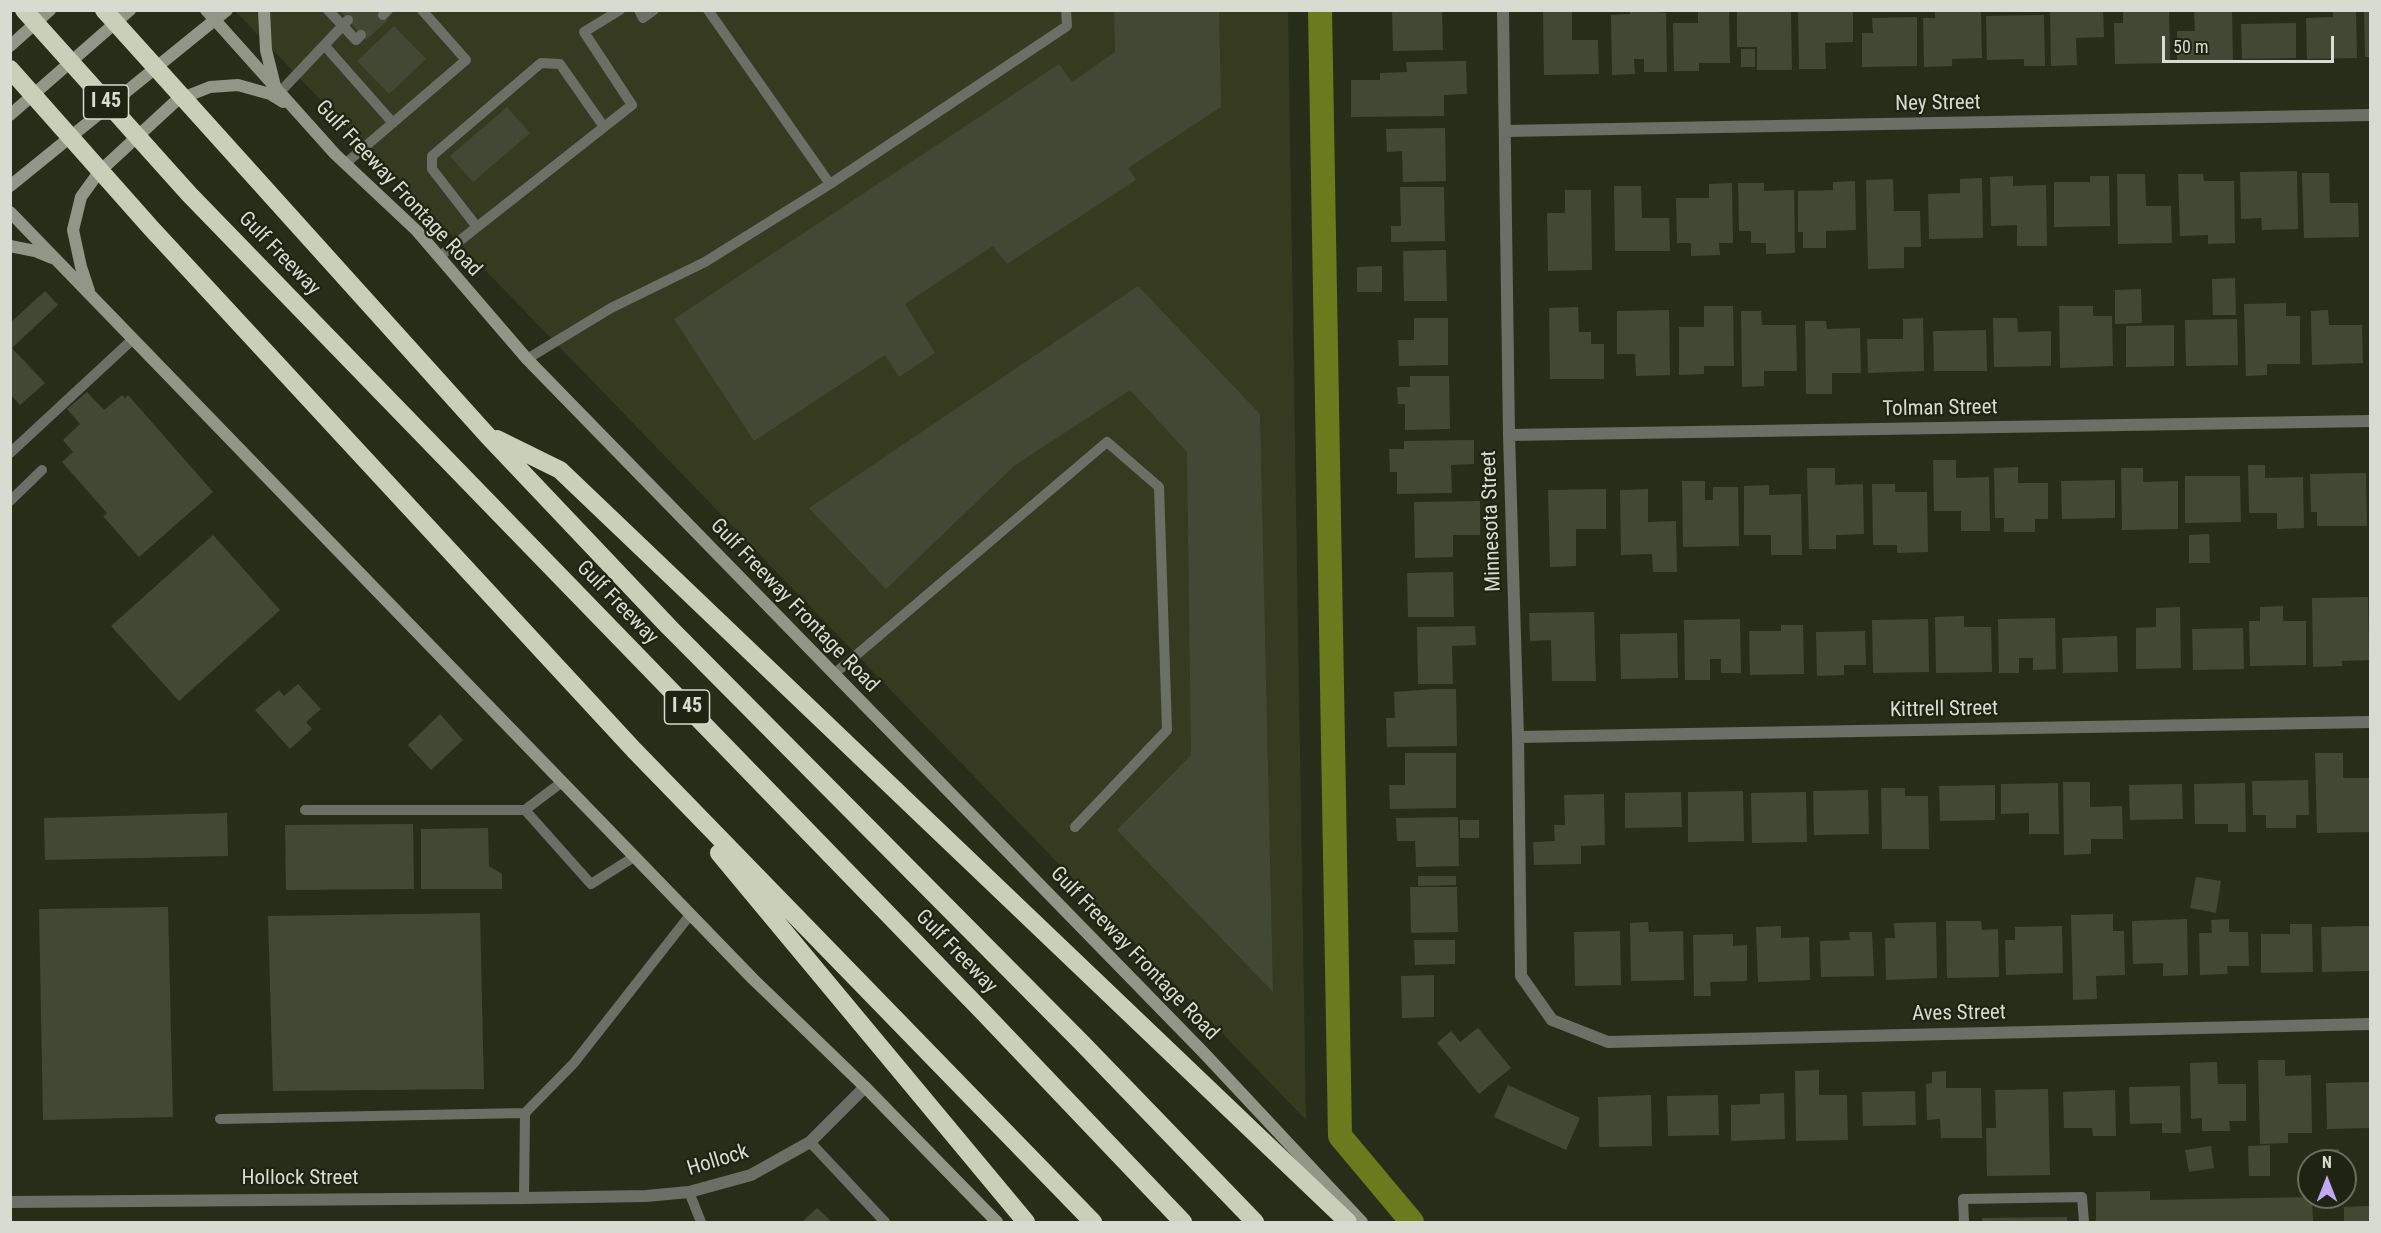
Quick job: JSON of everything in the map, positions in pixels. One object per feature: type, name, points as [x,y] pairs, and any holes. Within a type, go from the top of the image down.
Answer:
[{"type":"highway","name":"Gulf Freeway","points":[[24,10],[189,194],[983,1012],[1183,1222]]},
{"type":"highway","name":"Gulf Freeway","points":[[104,10],[487,435],[669,627],[1083,1044],[1255,1222]]},
{"type":"highway","name":"I 45","points":[[10,69],[151,228],[634,750],[1093,1222]]},
{"type":"highway","points":[[487,435],[560,470],[1348,1222]]},
{"type":"highway","points":[[634,750],[1026,1222]]},
{"type":"main road","points":[[10,46],[50,10]]},
{"type":"main road","points":[[10,116],[130,10]]},
{"type":"main road","name":"Gulf Freeway Frontage Road","points":[[206,10],[335,153],[417,231],[527,359],[1203,1052],[1362,1222]]},
{"type":"main road","points":[[10,186],[227,10]]},
{"type":"main road","points":[[264,10],[266,50],[277,90]]},
{"type":"main road","points":[[90,295],[73,230],[81,196],[99,172],[168,108],[177,100],[210,87],[238,85],[270,94],[294,108]]},
{"type":"main road","points":[[10,212],[690,915],[865,1087],[997,1222]]},
{"type":"main road","points":[[10,246],[35,251],[57,260]]},
{"type":"street","name":"Minnesota Street","points":[[1503,10],[1509,435],[1518,737],[1521,976],[1552,1020]]},
{"type":"street","name":"Ney Street","points":[[1505,131],[2370,115]]},
{"type":"street","name":"Tolman Street","points":[[1509,435],[2370,421]]},
{"type":"street","name":"Kittrell Street","points":[[1518,737],[2370,722]]},
{"type":"street","name":"Aves Street","points":[[1552,1020],[1608,1042],[2370,1024]]},
{"type":"street","name":"Hollock","points":[[590,1197],[646,1196],[689,1192],[751,1174],[810,1142],[865,1087]]},
{"type":"street","name":"Hollock Street","points":[[10,1202],[590,1197]]},
{"type":"lane","points":[[328,10],[345,23],[356,40],[361,35]]},
{"type":"lane","points":[[346,163],[466,60],[422,10]]},
{"type":"lane","points":[[439,258],[632,105],[584,32],[620,10]]},
{"type":"lane","points":[[639,10],[643,18],[654,10]]},
{"type":"lane","points":[[708,10],[830,184]]},
{"type":"lane","points":[[527,359],[611,308],[705,262],[830,184],[1067,26],[1066,10]]},
{"type":"lane","points":[[277,90],[325,46],[345,23]]},
{"type":"lane","points":[[325,46],[393,123]]},
{"type":"lane","points":[[477,227],[432,169],[432,156],[541,63],[560,64],[604,127]]},
{"type":"lane","points":[[10,453],[133,339]]},
{"type":"lane","points":[[834,675],[1107,442],[1159,487],[1167,730],[1075,827]]},
{"type":"lane","points":[[10,501],[42,470]]},
{"type":"lane","points":[[305,810],[525,810],[562,782]]},
{"type":"lane","points":[[525,810],[591,884],[634,856]]},
{"type":"lane","points":[[524,1198],[525,1113],[574,1063],[690,915]]},
{"type":"lane","points":[[220,1119],[525,1113]]},
{"type":"lane","points":[[810,1142],[885,1222]]},
{"type":"lane","points":[[689,1192],[701,1222]]},
{"type":"lane","points":[[1964,1222],[1963,1199],[2082,1197],[2084,1222]]},
{"type":"shaded area","points":[[235,11],[1288,11],[1306,1120]]},
{"type":"building","points":[[339,10],[378,10],[388,20],[366,40]]},
{"type":"building","points":[[1114,10],[1219,10],[1221,107],[1128,168],[1136,180],[1007,264],[993,246],[905,304],[935,353],[899,377],[885,355],[754,441],[674,319],[1059,64],[1072,82],[1115,52]]},
{"type":"building","points":[[1392,10],[1442,10],[1443,50],[1393,51]]},
{"type":"building","points":[[1543,10],[1572,10],[1572,40],[1598,40],[1599,74],[1544,75]]},
{"type":"building","points":[[1630,10],[1666,13],[1667,72],[1644,72],[1644,59],[1634,59],[1635,74],[1612,75],[1611,15],[1630,14]]},
{"type":"building","points":[[1698,10],[1729,10],[1730,63],[1699,63],[1699,71],[1674,71],[1673,23],[1698,23]]},
{"type":"building","points":[[1737,10],[1791,10],[1792,70],[1757,70],[1757,47],[1737,47]]},
{"type":"building","points":[[1798,10],[1853,10],[1853,42],[1825,43],[1826,69],[1799,69]]},
{"type":"building","points":[[1935,10],[1981,10],[1982,58],[1952,59],[1952,66],[1924,67],[1923,18],[1935,18]]},
{"type":"building","points":[[2050,10],[2103,10],[2104,37],[2076,38],[2077,65],[2051,66]]},
{"type":"building","points":[[2123,10],[2169,10],[2170,63],[2115,64],[2114,23],[2123,23]]},
{"type":"building","points":[[2232,10],[2233,62],[2177,63],[2177,31],[2195,31],[2194,11]]},
{"type":"building","points":[[2333,10],[2356,10],[2357,58],[2307,59],[2306,18],[2333,17]]},
{"type":"building","points":[[2364,10],[2370,10],[2370,57],[2365,57]]},
{"type":"building","points":[[2044,15],[2045,66],[2024,66],[2024,59],[1987,60],[1986,16]]},
{"type":"building","points":[[1917,17],[1917,66],[1862,67],[1862,33],[1873,33],[1872,18]]},
{"type":"building","points":[[2296,23],[2296,58],[2242,59],[2241,24]]},
{"type":"building","points":[[394,26],[426,59],[389,94],[357,61]]},
{"type":"building","points":[[1741,49],[1755,49],[1755,67],[1741,67]]},
{"type":"building","points":[[1466,61],[1467,94],[1444,95],[1444,116],[1351,117],[1351,80],[1380,80],[1380,73],[1407,72],[1406,62]]},
{"type":"building","points":[[507,107],[530,133],[473,182],[450,156]]},
{"type":"building","points":[[1445,128],[1446,181],[1403,182],[1402,151],[1387,152],[1386,129]]},
{"type":"building","points":[[2297,171],[2298,229],[2262,230],[2261,218],[2241,219],[2240,172]]},
{"type":"building","points":[[2302,173],[2329,173],[2330,203],[2358,203],[2359,237],[2304,238]]},
{"type":"building","points":[[2117,174],[2145,174],[2146,206],[2171,206],[2172,243],[2118,244]]},
{"type":"building","points":[[2178,174],[2203,174],[2204,181],[2234,181],[2235,243],[2208,244],[2208,235],[2180,236]]},
{"type":"building","points":[[2013,176],[2013,186],[2046,185],[2047,246],[2017,246],[2017,225],[1991,226],[1990,177]]},
{"type":"building","points":[[2090,176],[2109,176],[2110,226],[2054,227],[2054,182],[2090,182]]},
{"type":"building","points":[[1982,178],[1983,238],[1929,239],[1928,194],[1960,193],[1960,179]]},
{"type":"building","points":[[1893,179],[1894,211],[1920,211],[1921,247],[1904,247],[1904,268],[1868,269],[1866,180]]},
{"type":"building","points":[[1855,181],[1856,230],[1826,231],[1826,248],[1803,248],[1803,232],[1798,232],[1798,191],[1833,190],[1833,182]]},
{"type":"building","points":[[1732,183],[1733,243],[1719,243],[1720,255],[1691,256],[1691,243],[1677,243],[1676,198],[1709,198],[1709,184]]},
{"type":"building","points":[[1738,183],[1764,183],[1764,191],[1794,190],[1795,253],[1766,254],[1766,243],[1751,243],[1751,231],[1739,231]]},
{"type":"building","points":[[1614,186],[1641,186],[1642,218],[1669,218],[1670,251],[1615,251]]},
{"type":"building","points":[[1400,187],[1444,187],[1445,241],[1391,242],[1391,226],[1401,226]]},
{"type":"building","points":[[1565,190],[1591,190],[1592,270],[1548,271],[1547,213],[1565,213]]},
{"type":"building","points":[[1446,250],[1447,301],[1404,301],[1403,251]]},
{"type":"building","points":[[1382,266],[1382,292],[1357,292],[1357,267]]},
{"type":"building","points":[[2235,278],[2236,315],[2213,315],[2212,279]]},
{"type":"building","points":[[1138,286],[1260,414],[1273,992],[1117,830],[1191,755],[1187,452],[1130,390],[1014,466],[886,589],[809,508]]},
{"type":"building","points":[[2141,289],[2142,323],[2115,324],[2115,290]]},
{"type":"building","points":[[45,291],[58,305],[12,348],[45,383],[20,405],[10,394],[10,323]]},
{"type":"building","points":[[2286,303],[2286,316],[2300,316],[2300,364],[2267,364],[2267,375],[2246,376],[2244,304]]},
{"type":"building","points":[[1704,306],[1733,306],[1734,366],[1704,366],[1704,374],[1679,375],[1679,327],[1704,327]]},
{"type":"building","points":[[2059,306],[2093,306],[2093,316],[2112,316],[2113,366],[2060,368]]},
{"type":"building","points":[[1578,307],[1579,332],[1591,332],[1591,344],[1604,344],[1604,379],[1550,379],[1549,308]]},
{"type":"building","points":[[1669,310],[1670,375],[1636,376],[1635,354],[1617,354],[1617,311]]},
{"type":"building","points":[[2328,310],[2329,325],[2362,325],[2363,363],[2312,365],[2311,311]]},
{"type":"building","points":[[1741,311],[1761,311],[1762,325],[1796,325],[1797,371],[1764,371],[1764,386],[1742,387]]},
{"type":"building","points":[[1414,318],[1448,318],[1448,365],[1399,366],[1398,340],[1414,340]]},
{"type":"building","points":[[1923,318],[1924,371],[1868,373],[1867,339],[1903,339],[1903,319]]},
{"type":"building","points":[[1993,318],[2017,318],[2018,332],[2051,331],[2051,366],[1994,367]]},
{"type":"building","points":[[2237,319],[2238,365],[2186,366],[2185,320]]},
{"type":"building","points":[[1805,321],[1826,321],[1827,329],[1860,328],[1861,373],[1832,373],[1832,394],[1806,394]]},
{"type":"building","points":[[2174,325],[2174,366],[2126,367],[2126,326]]},
{"type":"building","points":[[1986,330],[1987,371],[1934,371],[1933,331]]},
{"type":"building","points":[[1410,376],[1449,376],[1450,429],[1405,430],[1405,404],[1398,404],[1397,387],[1410,387]]},
{"type":"building","points":[[87,392],[104,410],[122,395],[125,398],[128,395],[213,492],[139,557],[103,516],[107,513],[62,462],[73,452],[63,440],[80,424],[67,409]]},
{"type":"building","points":[[1474,440],[1474,464],[1451,465],[1452,493],[1397,494],[1397,472],[1390,472],[1389,449],[1404,449],[1404,441]]},
{"type":"building","points":[[1933,460],[1956,460],[1956,478],[1989,477],[1990,531],[1961,531],[1961,511],[1934,511]]},
{"type":"building","points":[[2248,465],[2265,465],[2265,478],[2303,477],[2304,528],[2277,529],[2277,513],[2249,513]]},
{"type":"building","points":[[2018,467],[2018,483],[2048,483],[2048,519],[2035,519],[2035,532],[2004,532],[2004,518],[1995,518],[1994,468]]},
{"type":"building","points":[[1807,468],[1835,468],[1835,485],[1863,484],[1864,534],[1836,535],[1836,549],[1809,549]]},
{"type":"building","points":[[2121,468],[2143,468],[2143,482],[2178,481],[2178,529],[2122,530]]},
{"type":"building","points":[[2366,473],[2367,526],[2317,526],[2317,512],[2311,512],[2310,474]]},
{"type":"building","points":[[2185,476],[2240,476],[2241,522],[2185,523]]},
{"type":"building","points":[[2115,480],[2115,518],[2062,519],[2061,481]]},
{"type":"building","points":[[1682,481],[1705,481],[1705,500],[1713,500],[1713,487],[1738,487],[1739,546],[1683,547]]},
{"type":"building","points":[[1872,484],[1895,484],[1895,492],[1927,492],[1928,552],[1897,553],[1897,545],[1873,545]]},
{"type":"building","points":[[1769,485],[1769,495],[1801,494],[1802,555],[1771,555],[1771,535],[1744,535],[1744,486]]},
{"type":"building","points":[[1606,489],[1606,529],[1576,529],[1576,566],[1550,567],[1548,490]]},
{"type":"building","points":[[1648,489],[1648,522],[1676,521],[1677,572],[1653,572],[1652,554],[1621,555],[1620,490]]},
{"type":"building","points":[[1480,501],[1480,535],[1453,535],[1453,557],[1415,558],[1414,502]]},
{"type":"building","points":[[2209,534],[2210,563],[2189,563],[2189,535]]},
{"type":"building","points":[[213,535],[280,610],[179,701],[111,626]]},
{"type":"building","points":[[1453,572],[1454,617],[1408,617],[1407,573]]},
{"type":"building","points":[[2368,597],[2369,660],[2342,661],[2342,666],[2313,667],[2312,598]]},
{"type":"building","points":[[2283,606],[2283,621],[2306,621],[2306,665],[2250,666],[2249,621],[2260,621],[2260,607]]},
{"type":"building","points":[[2180,607],[2181,668],[2136,669],[2136,628],[2156,627],[2156,608]]},
{"type":"building","points":[[1594,612],[1596,681],[1552,681],[1551,640],[1530,641],[1529,613]]},
{"type":"building","points":[[1964,616],[1964,627],[1991,627],[1992,672],[1936,673],[1935,617]]},
{"type":"building","points":[[2055,618],[2056,669],[2033,670],[2033,658],[2019,658],[2019,673],[1999,673],[1998,619]]},
{"type":"building","points":[[1740,619],[1741,673],[1721,673],[1721,659],[1710,659],[1710,680],[1685,680],[1684,620]]},
{"type":"building","points":[[1928,619],[1929,672],[1873,673],[1872,620]]},
{"type":"building","points":[[1781,625],[1803,625],[1804,674],[1750,675],[1749,631],[1781,631]]},
{"type":"building","points":[[1475,626],[1476,645],[1452,646],[1453,684],[1418,684],[1417,627]]},
{"type":"building","points":[[2243,628],[2244,669],[2193,670],[2192,629]]},
{"type":"building","points":[[1865,631],[1866,665],[1844,665],[1844,675],[1817,676],[1816,632]]},
{"type":"building","points":[[1677,633],[1678,678],[1621,679],[1620,634]]},
{"type":"building","points":[[2117,636],[2118,672],[2063,673],[2062,638]]},
{"type":"building","points":[[298,684],[321,709],[306,722],[312,729],[290,749],[255,710],[279,690],[284,696]]},
{"type":"building","points":[[1456,689],[1457,746],[1387,747],[1386,718],[1395,718],[1394,692]]},
{"type":"building","points":[[440,714],[463,740],[431,770],[408,745]]},
{"type":"building","points":[[1405,753],[1456,753],[1456,808],[1390,809],[1389,785],[1405,785]]},
{"type":"building","points":[[2315,753],[2343,753],[2343,778],[2370,778],[2370,832],[2317,833]]},
{"type":"building","points":[[2308,780],[2309,815],[2296,815],[2296,828],[2266,828],[2266,815],[2253,815],[2252,781]]},
{"type":"building","points":[[2063,782],[2090,782],[2090,807],[2122,806],[2123,839],[2091,839],[2091,854],[2064,855]]},
{"type":"building","points":[[2058,783],[2059,834],[2029,834],[2029,813],[2001,814],[2001,784]]},
{"type":"building","points":[[2245,783],[2246,832],[2228,832],[2228,824],[2195,824],[2194,784]]},
{"type":"building","points":[[2182,784],[2183,819],[2130,820],[2129,785]]},
{"type":"building","points":[[1995,785],[1995,820],[1940,821],[1939,786]]},
{"type":"building","points":[[1881,788],[1905,788],[1905,796],[1928,796],[1929,849],[1882,849]]},
{"type":"building","points":[[1868,790],[1869,834],[1814,835],[1813,791]]},
{"type":"building","points":[[1743,791],[1744,841],[1688,842],[1688,792]]},
{"type":"building","points":[[1681,792],[1682,827],[1625,828],[1625,793]]},
{"type":"building","points":[[1806,792],[1807,842],[1752,843],[1751,793]]},
{"type":"building","points":[[1604,794],[1605,845],[1581,846],[1581,864],[1534,865],[1533,842],[1555,841],[1554,825],[1565,825],[1564,795]]},
{"type":"building","points":[[227,813],[228,856],[45,860],[44,818]]},
{"type":"building","points":[[1458,817],[1459,866],[1416,867],[1415,841],[1397,841],[1396,818]]},
{"type":"building","points":[[1460,820],[1479,820],[1479,838],[1460,838]]},
{"type":"building","points":[[413,824],[414,889],[286,890],[285,825]]},
{"type":"building","points":[[488,828],[489,866],[502,874],[502,889],[421,889],[421,829]]},
{"type":"building","points":[[1418,876],[1456,876],[1456,885],[1418,886]]},
{"type":"building","points":[[2196,877],[2221,881],[2216,913],[2190,908]]},
{"type":"building","points":[[1410,887],[1457,887],[1458,932],[1411,933]]},
{"type":"building","points":[[168,907],[173,1117],[43,1120],[39,909]]},
{"type":"building","points":[[480,913],[484,1089],[273,1091],[268,916]]},
{"type":"building","points":[[2113,914],[2113,931],[2124,931],[2125,975],[2096,976],[2097,999],[2073,1000],[2071,915]]},
{"type":"building","points":[[2187,919],[2188,975],[2163,976],[2163,963],[2133,964],[2132,921]]},
{"type":"building","points":[[2229,919],[2229,932],[2248,932],[2249,966],[2227,966],[2228,974],[2200,975],[2199,933],[2212,933],[2211,920]]},
{"type":"building","points":[[1946,921],[1981,921],[1982,930],[1998,929],[1999,977],[1947,978]]},
{"type":"building","points":[[1648,922],[1649,932],[1683,931],[1684,980],[1631,981],[1630,923]]},
{"type":"building","points":[[1936,922],[1937,978],[1886,980],[1885,938],[1895,938],[1894,923]]},
{"type":"building","points":[[2290,924],[2312,924],[2313,972],[2261,973],[2261,934],[2290,934]]},
{"type":"building","points":[[1781,926],[1781,938],[1809,937],[1810,980],[1758,982],[1756,927]]},
{"type":"building","points":[[2062,926],[2063,973],[2006,975],[2005,940],[2015,940],[2015,927]]},
{"type":"building","points":[[2370,926],[2370,971],[2322,972],[2321,927]]},
{"type":"building","points":[[1620,931],[1621,985],[1575,986],[1574,932]]},
{"type":"building","points":[[1849,932],[1872,932],[1874,976],[1821,977],[1820,941],[1850,940]]},
{"type":"building","points":[[1733,934],[1733,946],[1747,945],[1747,981],[1710,982],[1711,996],[1694,996],[1693,935]]},
{"type":"building","points":[[1414,940],[1455,940],[1455,964],[1415,965]]},
{"type":"building","points":[[1434,975],[1434,1017],[1402,1018],[1401,976]]},
{"type":"building","points":[[1478,1028],[1511,1068],[1479,1094],[1437,1043],[1451,1031],[1460,1042]]},
{"type":"building","points":[[2258,1060],[2285,1060],[2285,1076],[2311,1075],[2312,1133],[2288,1133],[2288,1143],[2260,1144]]},
{"type":"building","points":[[2217,1062],[2218,1084],[2246,1084],[2246,1121],[2229,1121],[2230,1131],[2202,1131],[2202,1118],[2191,1119],[2190,1063]]},
{"type":"building","points":[[1819,1070],[1819,1095],[1847,1095],[1848,1140],[1796,1141],[1795,1071]]},
{"type":"building","points":[[1946,1071],[1946,1088],[1981,1088],[1982,1138],[1941,1138],[1940,1119],[1927,1120],[1926,1084],[1932,1083],[1932,1072]]},
{"type":"building","points":[[2370,1082],[2370,1128],[2327,1129],[2326,1083]]},
{"type":"building","points":[[1508,1085],[1580,1118],[1566,1150],[1494,1117]]},
{"type":"building","points":[[2180,1086],[2181,1133],[2162,1133],[2162,1123],[2130,1124],[2129,1087]]},
{"type":"building","points":[[2048,1089],[2050,1175],[1987,1176],[1986,1128],[1996,1128],[1995,1090]]},
{"type":"building","points":[[2115,1090],[2116,1136],[2093,1136],[2092,1128],[2064,1128],[2063,1092]]},
{"type":"building","points":[[1915,1091],[1916,1125],[1863,1126],[1862,1092]]},
{"type":"building","points":[[1784,1093],[1785,1139],[1731,1141],[1731,1105],[1760,1104],[1760,1094]]},
{"type":"building","points":[[1651,1095],[1652,1146],[1599,1147],[1598,1097]]},
{"type":"building","points":[[1718,1095],[1719,1135],[1668,1136],[1667,1096]]},
{"type":"building","points":[[2270,1145],[2270,1176],[2249,1176],[2248,1146]]},
{"type":"building","points":[[2211,1146],[2214,1168],[2189,1172],[2185,1150]]},
{"type":"building","points":[[2150,1191],[2150,1200],[2297,1197],[2297,1209],[2312,1209],[2313,1222],[2096,1222],[2096,1192]]},
{"type":"building","points":[[2357,1206],[2370,1206],[2370,1222],[2344,1222],[2344,1209],[2357,1209]]},
{"type":"building","points":[[817,1208],[832,1222],[802,1222]]},
{"type":"building","points":[[2067,1217],[2067,1222],[1982,1222],[1982,1218]]},
{"type":"waterway","points":[[1320,10],[1340,1136],[1412,1222]]}]
